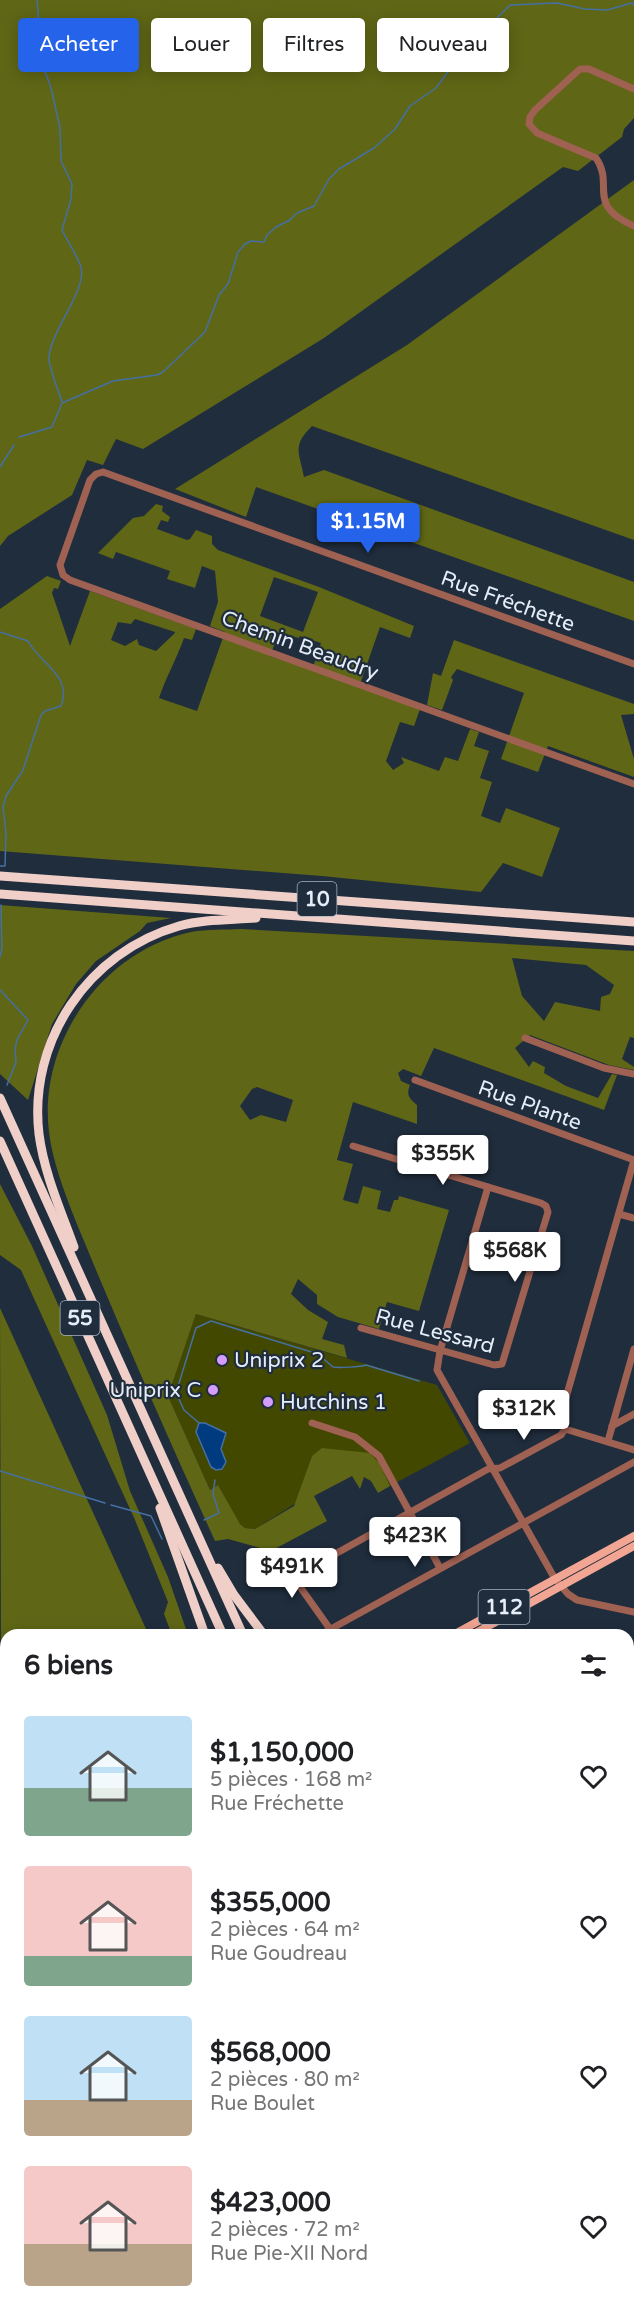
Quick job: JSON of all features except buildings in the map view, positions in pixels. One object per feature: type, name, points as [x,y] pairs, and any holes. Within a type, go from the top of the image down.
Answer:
[{"type":"highway","name":"10","points":[[0,876],[634,922]]},
{"type":"highway","name":"10","points":[[0,894],[634,941]]},
{"type":"highway","points":[[90,1295],[46,1167],[40,1137],[38,1103],[40,1083],[47,1054],[58,1026],[73,1001],[92,977],[116,956],[144,940],[171,928],[196,922],[289,916]]},
{"type":"highway","points":[[0,1098],[90,1295]]},
{"type":"highway","points":[[0,1141],[25,1196]]},
{"type":"highway","points":[[0,1152],[25,1196]]},
{"type":"highway","name":"55","points":[[25,1196],[220,1629]]},
{"type":"highway","name":"55","points":[[90,1295],[240,1629]]},
{"type":"highway","points":[[136,1441],[203,1629]]},
{"type":"highway","points":[[193,1524],[234,1595],[260,1629]]},
{"type":"main road","name":"112","points":[[482,1629],[634,1536]]},
{"type":"main road","name":"112","points":[[465,1629],[634,1546]]},
{"type":"street","points":[[634,89],[590,69],[580,69],[535,110],[530,117],[530,124],[537,132],[596,158],[601,171],[605,202],[622,221],[634,226]]},
{"type":"street","name":"Rue Fréchette","points":[[99,472],[108,473],[634,664]]},
{"type":"street","name":"Chemin Beaudry","points":[[99,472],[90,480],[61,561],[60,569],[66,578],[634,784]]},
{"type":"street","points":[[525,1038],[608,1070],[634,1074]]},
{"type":"street","name":"Rue Plante","points":[[415,1080],[634,1160]]},
{"type":"street","points":[[353,1146],[488,1186],[440,1351],[437,1371],[558,1582],[579,1601],[634,1612]]},
{"type":"street","points":[[565,1430],[562,1423],[563,1408],[634,1160]]},
{"type":"street","name":"Rue Lessard","points":[[361,1328],[440,1351],[497,1366],[501,1365],[505,1360],[548,1214],[547,1208],[541,1203],[488,1186]]},
{"type":"street","points":[[619,1214],[634,1218]]},
{"type":"street","points":[[608,1441],[633,1353]]},
{"type":"street","points":[[612,1426],[634,1414]]},
{"type":"street","points":[[312,1424],[355,1437],[377,1454],[440,1568]]},
{"type":"street","points":[[565,1430],[634,1450]]},
{"type":"street","points":[[291,1578],[488,1469],[500,1468],[510,1463],[561,1435],[565,1430]]},
{"type":"street","points":[[276,1553],[291,1578],[330,1629],[634,1462]]},
{"type":"green space","points":[[0,0],[634,0],[634,118],[624,129],[622,137],[578,171],[563,167],[324,338],[143,449],[116,439],[103,465],[87,460],[72,495],[8,536],[0,546]]},
{"type":"green space","points":[[634,180],[634,540],[312,426],[299,444],[299,455],[304,477],[324,470],[634,582],[634,621],[256,487],[246,517],[175,489],[407,345]]},
{"type":"green space","points":[[156,504],[163,506],[162,511],[170,517],[168,522],[161,520],[157,529],[187,540],[196,530],[212,536],[212,544],[218,550],[319,587],[414,626],[410,638],[380,627],[359,687],[420,709],[414,726],[400,722],[386,761],[393,770],[404,763],[401,757],[439,771],[445,757],[458,761],[470,729],[479,732],[474,746],[489,751],[480,778],[492,782],[481,816],[500,823],[506,808],[560,828],[542,877],[503,863],[481,892],[322,876],[0,851],[0,609],[47,576],[61,581],[58,589],[54,588],[52,593],[70,646],[90,591],[196,629],[192,640],[184,638],[159,698],[197,711],[225,632],[210,626],[218,602],[215,571],[202,566],[195,588],[167,579],[170,571],[116,552],[113,559],[98,553],[133,518],[144,516]],"holes":[[[274,577],[318,592],[303,632],[260,616]],[[135,619],[175,633],[156,651],[139,645],[137,639],[125,646],[111,640],[118,622],[131,624]],[[279,632],[321,643],[312,670],[270,656]]]},
{"type":"green space","points":[[454,640],[634,704],[634,714],[621,715],[634,759],[634,777],[548,746],[538,772],[501,759],[524,693],[457,669],[451,677],[453,680],[442,710],[427,705],[433,673],[441,676]]},
{"type":"green space","points":[[0,905],[171,918],[147,923],[140,931],[96,961],[76,984],[52,1024],[28,1100],[0,1074]]},
{"type":"green space","points":[[241,929],[634,951],[634,1038],[630,1037],[622,1059],[634,1067],[634,1070],[609,1065],[530,1035],[515,1048],[529,1067],[533,1061],[545,1067],[544,1073],[566,1086],[598,1098],[612,1074],[617,1075],[604,1110],[434,1048],[421,1076],[403,1069],[398,1073],[401,1081],[410,1085],[409,1096],[417,1105],[417,1124],[353,1102],[337,1160],[353,1164],[343,1200],[358,1204],[363,1186],[381,1191],[377,1209],[390,1212],[394,1200],[398,1200],[399,1196],[449,1210],[419,1311],[387,1302],[379,1329],[338,1317],[317,1304],[317,1295],[298,1279],[291,1294],[308,1310],[328,1322],[322,1339],[344,1345],[347,1358],[196,1314],[168,1396],[210,1490],[218,1485],[240,1524],[245,1528],[255,1529],[294,1506],[312,1456],[322,1448],[370,1453],[379,1463],[390,1486],[378,1493],[371,1481],[364,1477],[360,1489],[352,1476],[314,1496],[327,1521],[271,1551],[228,1539],[215,1541],[75,1220],[56,1166],[49,1132],[48,1099],[54,1066],[66,1035],[82,1006],[104,980],[130,959],[159,942],[191,932]],"holes":[[[512,958],[586,965],[614,985],[610,994],[601,997],[600,1011],[555,1002],[544,1021],[522,996]],[[257,1087],[293,1100],[286,1122],[261,1115],[250,1120],[240,1106],[252,1089]]]},
{"type":"green space","points":[[0,1184],[32,1246],[107,1415],[130,1491],[168,1577],[186,1629],[170,1629],[164,1614],[168,1602],[135,1520],[21,1270],[0,1255]]},
{"type":"green space","points":[[0,1308],[146,1629],[1,1629]]},
{"type":"green space","points":[[196,1314],[437,1385],[470,1443],[390,1486],[378,1463],[312,1456],[296,1503],[255,1529],[245,1528],[238,1522],[218,1485],[210,1490],[168,1396]]},
{"type":"water","points":[[199,1423],[205,1423],[226,1433],[221,1449],[226,1462],[222,1469],[216,1470],[211,1467],[196,1432]]},
{"type":"waterway","points":[[37,0],[42,63],[51,88],[60,128],[61,161],[72,184],[71,199],[62,230],[81,267],[79,287],[51,346],[49,357],[62,402]]},
{"type":"waterway","points":[[19,437],[52,427],[62,403],[113,381],[157,375],[163,372],[205,332],[219,295],[228,284],[238,252],[245,244],[251,241],[264,242],[267,235],[276,227],[290,220],[297,213],[314,206],[329,179],[339,169],[374,148],[395,129],[410,106],[436,88],[447,73],[484,38],[491,24],[510,5],[557,3],[585,9],[607,10],[632,3],[634,5]]},
{"type":"waterway","points":[[0,467],[14,445]]},
{"type":"waterway","points":[[0,632],[28,641],[59,678],[64,696],[61,706],[45,711],[41,715],[23,770],[6,796],[3,807],[6,833],[5,866],[0,866]]},
{"type":"waterway","points":[[0,957],[2,948],[1,905]]},
{"type":"waterway","points":[[0,990],[28,1020],[17,1040],[16,1062],[7,1085]]},
{"type":"waterway","points":[[199,1423],[184,1410],[176,1393],[196,1328],[211,1321],[318,1354],[333,1367],[366,1365],[419,1381]]},
{"type":"waterway","points":[[0,1471],[105,1503]]},
{"type":"waterway","points":[[204,1520],[219,1513],[213,1494],[215,1480]]},
{"type":"waterway","points":[[111,1505],[151,1516],[162,1539]]},
{"type":"place","name":"Uniprix 2","points":[[222,1360]]},
{"type":"place","name":"Uniprix C","points":[[213,1390]]},
{"type":"place","name":"Hutchins 1","points":[[268,1402]]}]
